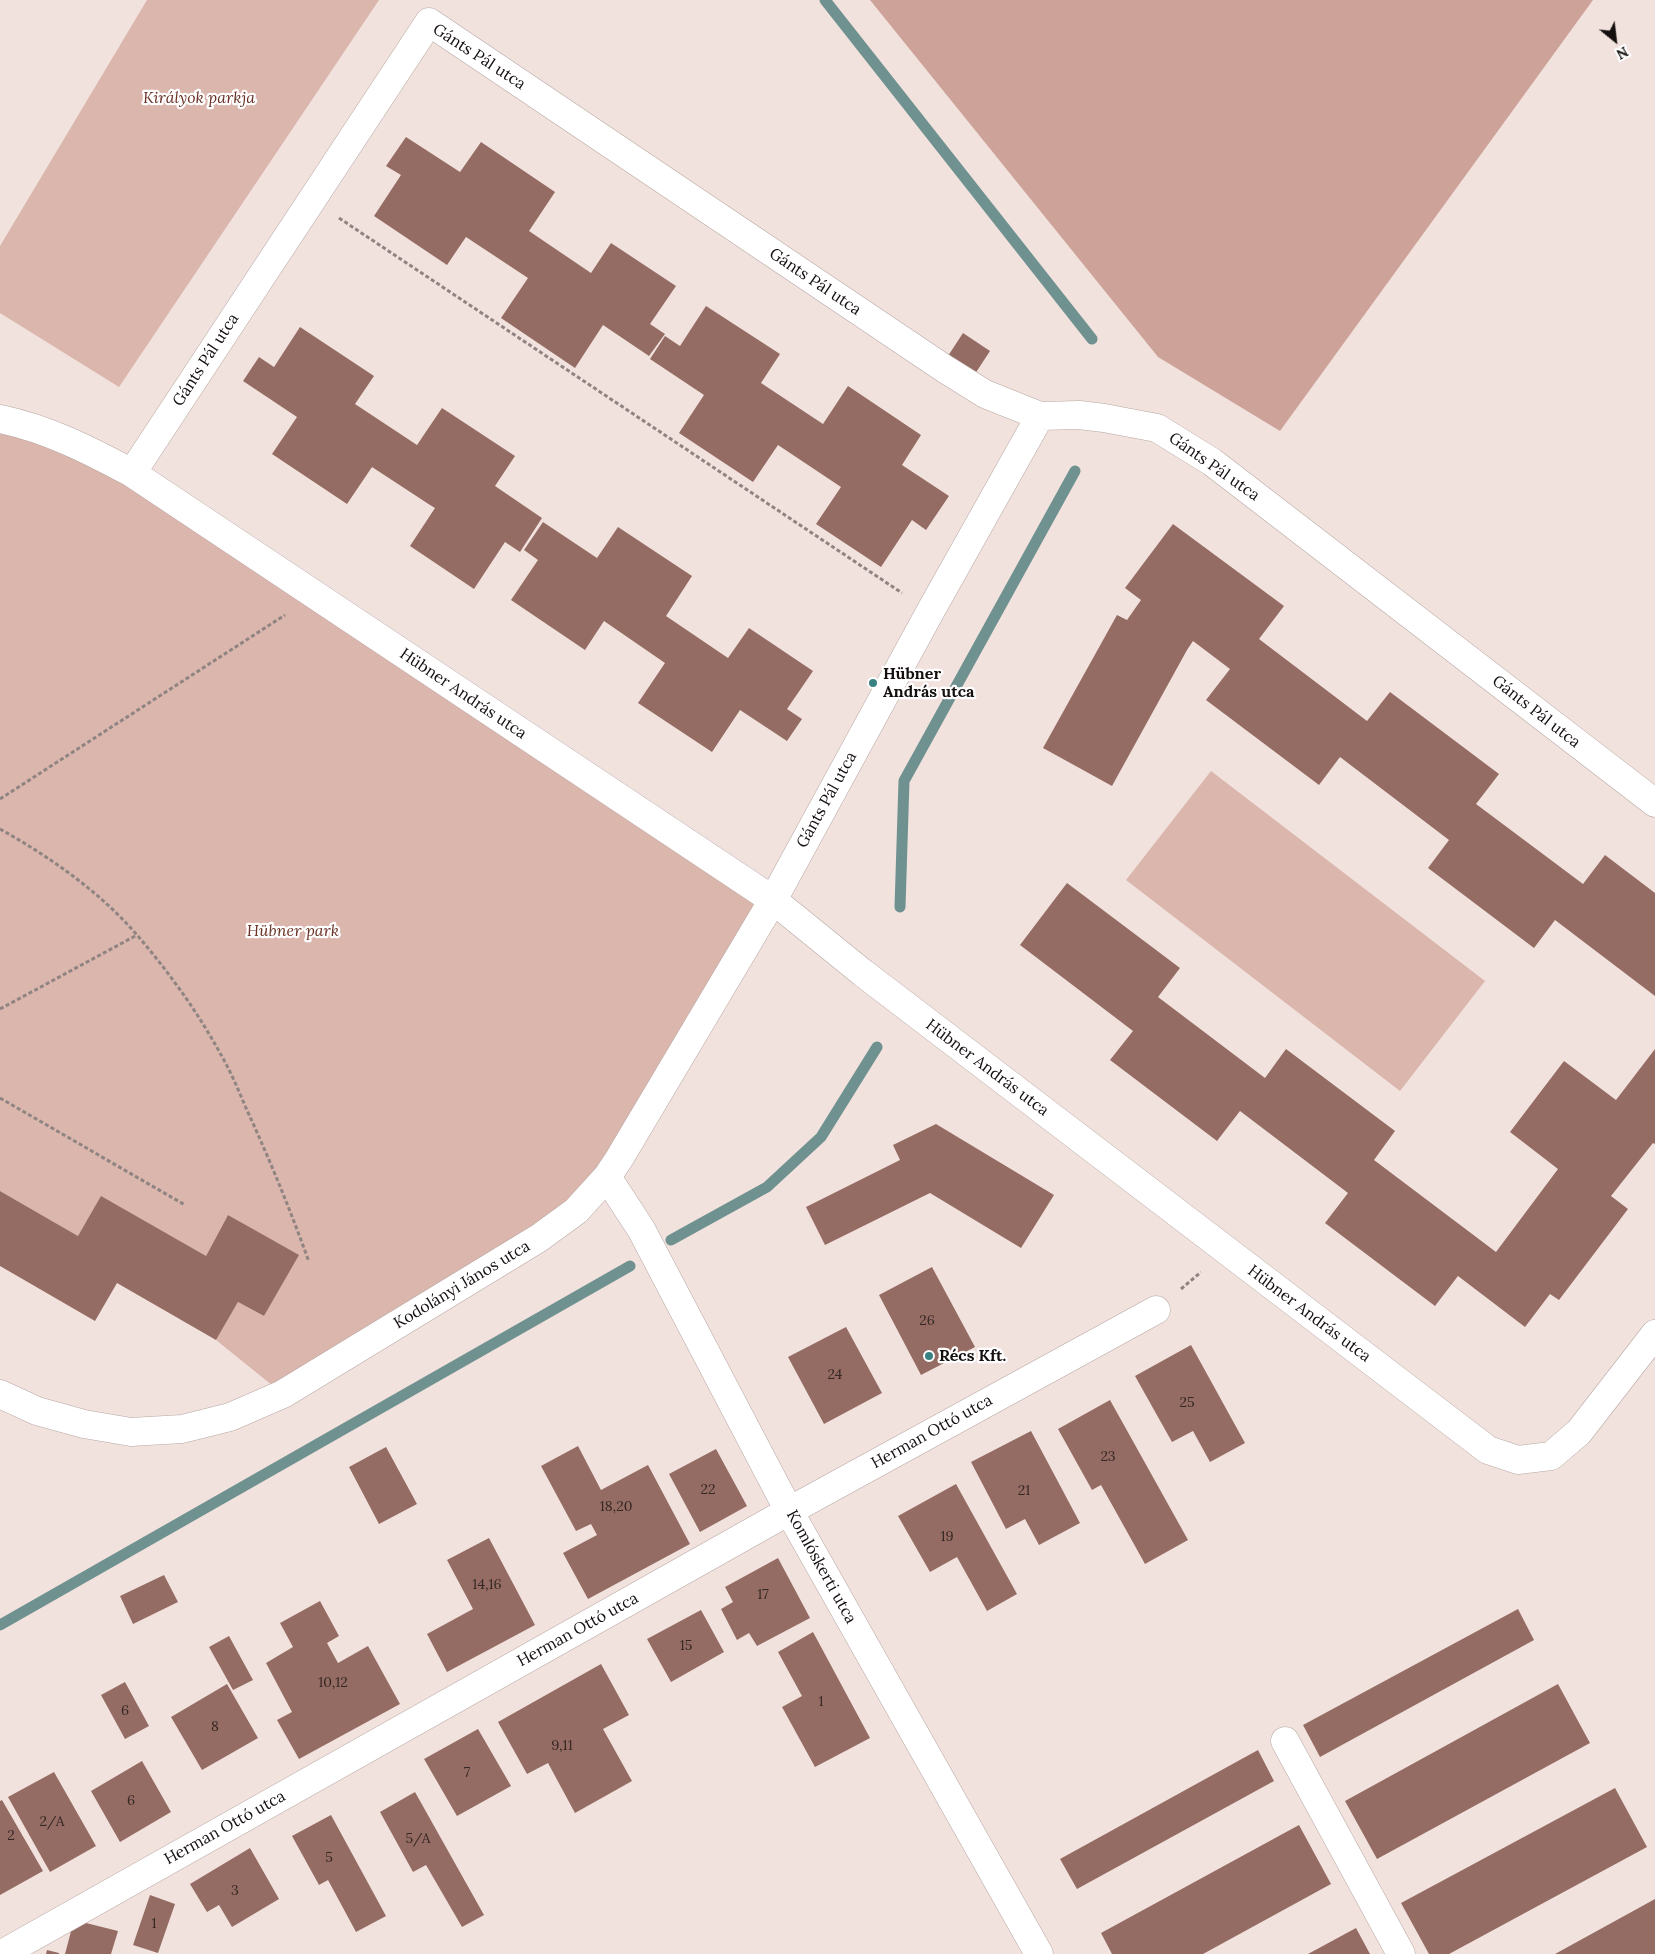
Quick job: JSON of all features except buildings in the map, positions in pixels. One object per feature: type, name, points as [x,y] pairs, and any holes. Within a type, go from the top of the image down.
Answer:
[{"type":"street","name":"Gánts Pál utca","points":[[132,473],[429,22],[985,394],[1040,416],[1079,415],[1158,428],[1204,457],[1655,803]]},
{"type":"street","name":"Gánts Pál utca","points":[[773,900],[882,699],[1040,416]]},
{"type":"street","name":"Hübner András utca","points":[[0,419],[17,422],[74,442],[132,473],[773,900],[826,944],[1488,1450],[1518,1460],[1551,1456],[1579,1432],[1655,1334]]},
{"type":"street","name":"Kodolányi János utca","points":[[0,1394],[37,1411],[84,1424],[131,1432],[182,1429],[230,1417],[283,1394],[524,1248],[576,1210],[607,1177],[773,900]]},
{"type":"street","name":"Komlóskerti utca","points":[[607,1177],[641,1229],[789,1511],[1040,1954]]},
{"type":"street","name":"Herman Ottó utca","points":[[2,1954],[789,1511],[1156,1310]]},
{"type":"street","points":[[1285,1741],[1401,1954]]},
{"type":"path","points":[[312,200],[930,612]]},
{"type":"path","points":[[0,799],[315,596]]},
{"type":"path","points":[[0,829],[56,863],[104,902],[137,935],[193,1008],[221,1054],[268,1157],[309,1262]]},
{"type":"path","points":[[0,1009],[137,935]]},
{"type":"path","points":[[0,1098],[185,1204]]},
{"type":"path","points":[[1156,1310],[1226,1250]]},
{"type":"green space","name":"Királyok parkja","points":[[147,0],[379,0],[119,387],[0,313],[0,246]]},
{"type":"green space","name":"Hübner park","points":[[0,419],[74,442],[773,900],[607,1177],[283,1394],[216,1340],[238,1302],[264,1316],[298,1256],[228,1215],[206,1256],[78,1236],[0,1191]]},
{"type":"green space","points":[[1211,771],[1485,981],[1400,1091],[1126,880]]},
{"type":"shaded area","points":[[870,0],[1593,0],[1280,431],[1158,357]]},
{"type":"waterway","points":[[825,0],[1092,339]]},
{"type":"waterway","points":[[900,907],[904,781],[1075,471]]},
{"type":"waterway","points":[[671,1240],[767,1187],[821,1137],[877,1047]]},
{"type":"waterway","points":[[0,1625],[630,1266]]},
{"type":"place","name":"Hübner András utca","points":[[873,683]]},
{"type":"place","name":"Récs Kft.","points":[[929,1356]]}]
